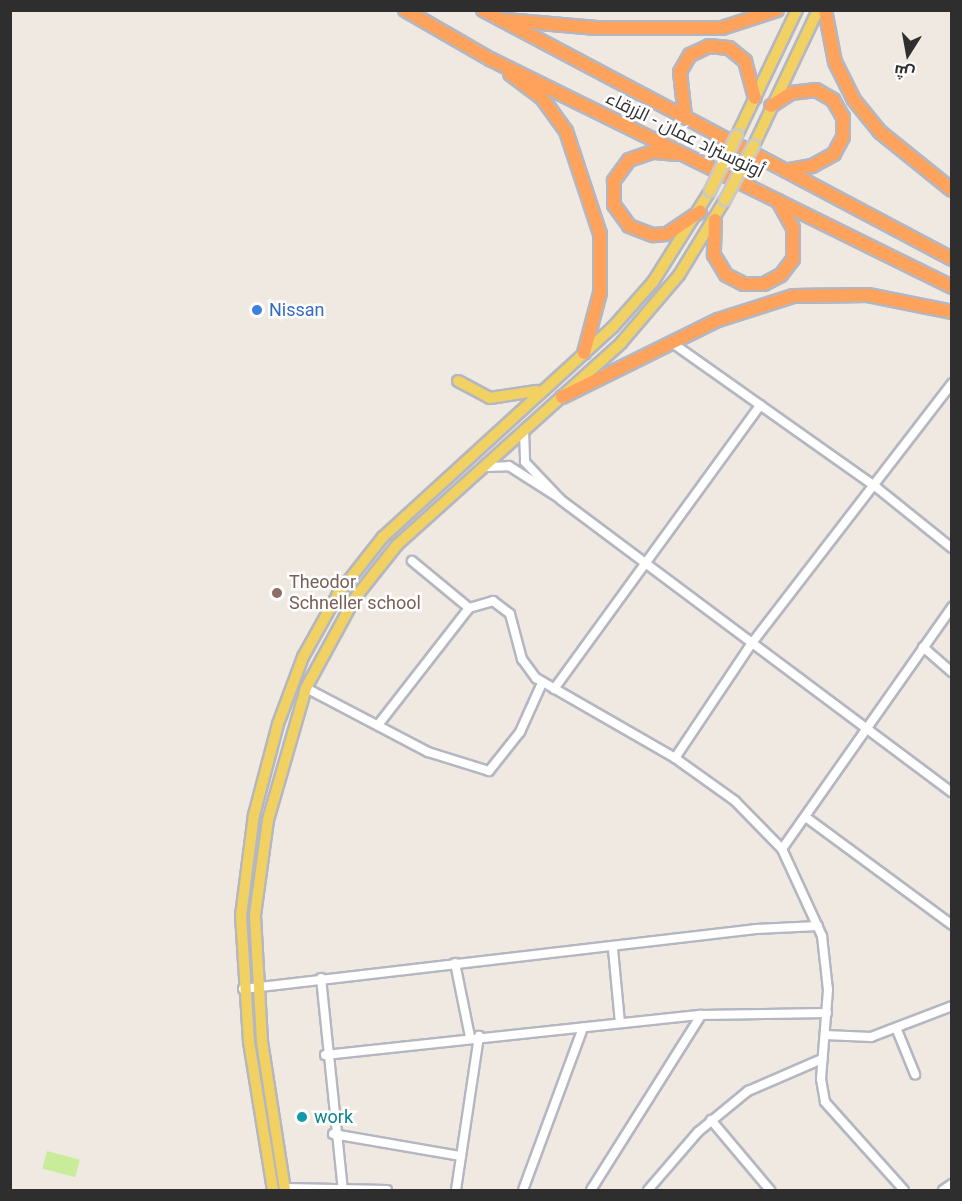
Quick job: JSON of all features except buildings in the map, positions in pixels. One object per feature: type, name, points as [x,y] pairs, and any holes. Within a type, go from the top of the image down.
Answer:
[{"type":"highway","name":"أوتوستراد عمان - الزرقاء","points":[[405,10],[490,59],[951,287]]},
{"type":"highway","name":"أوتوستراد عمان - الزرقاء","points":[[483,10],[951,259]]},
{"type":"highway","points":[[498,19],[564,26],[722,28],[777,10]]},
{"type":"highway","points":[[825,10],[835,62],[854,100],[880,132],[951,190]]},
{"type":"highway","points":[[685,116],[680,72],[690,55],[709,46],[729,48],[745,61],[755,98]]},
{"type":"highway","points":[[490,59],[542,98],[575,150],[602,254],[600,293],[584,353]]},
{"type":"highway","points":[[771,106],[791,93],[816,90],[833,100],[843,117],[843,137],[834,154],[820,164],[785,171]]},
{"type":"highway","points":[[685,154],[652,152],[629,160],[614,180],[614,206],[629,226],[653,235],[667,234],[700,212]]},
{"type":"highway","points":[[715,220],[714,255],[726,275],[744,284],[764,284],[781,275],[794,251],[793,228],[777,200]]},
{"type":"highway","points":[[562,397],[671,342],[793,296],[868,295],[951,312]]},
{"type":"main road","points":[[273,1191],[243,989],[247,848],[278,724],[320,625],[383,537],[494,432],[584,353],[640,297],[700,212],[797,10]]},
{"type":"main road","points":[[285,1189],[258,987],[255,915],[262,850],[306,688],[336,627],[375,571],[480,468],[562,397],[652,310],[715,220],[754,145],[818,10]]},
{"type":"main road","points":[[458,381],[497,399],[520,397],[550,384]]},
{"type":"main road","points":[[494,432],[505,446]]},
{"type":"main road","points":[[247,848],[262,850]]},
{"type":"street","points":[[693,354],[694,332]]},
{"type":"street","points":[[671,342],[693,354],[760,405],[876,487],[951,548]]},
{"type":"street","points":[[675,758],[752,643],[876,487],[951,382]]},
{"type":"street","points":[[554,689],[643,561],[760,405]]},
{"type":"street","points":[[524,429],[525,462],[559,498]]},
{"type":"street","points":[[480,468],[509,466],[559,498],[752,643],[870,728],[951,792]]},
{"type":"street","points":[[412,561],[469,608]]},
{"type":"street","points":[[378,725],[469,608],[485,601],[506,608],[522,659],[542,682],[675,758],[735,801],[783,849],[819,926],[828,974],[821,1087],[830,1111],[904,1191]]},
{"type":"street","points":[[783,849],[870,728],[951,607]]},
{"type":"street","points":[[923,647],[951,672]]},
{"type":"street","points":[[306,688],[444,760],[489,771],[520,732],[542,682]]},
{"type":"street","points":[[807,818],[950,922]]},
{"type":"street","points":[[243,989],[455,963],[613,949],[756,929],[819,926]]},
{"type":"street","points":[[613,949],[620,1023]]},
{"type":"street","points":[[455,963],[474,1037],[456,1191]]},
{"type":"street","points":[[321,978],[325,1055],[333,1134],[343,1188]]},
{"type":"street","points":[[825,1035],[871,1037],[897,1030],[951,1006]]},
{"type":"street","points":[[325,1055],[474,1037],[701,1016],[827,1013]]},
{"type":"street","points":[[591,1191],[701,1016]]},
{"type":"street","points":[[523,1191],[583,1028]]},
{"type":"street","points":[[897,1030],[915,1074]]},
{"type":"street","points":[[648,1191],[711,1120],[748,1090],[822,1059]]},
{"type":"street","points":[[711,1120],[770,1191]]},
{"type":"street","points":[[333,1134],[461,1156]]},
{"type":"street","points":[[943,1191],[951,1184]]},
{"type":"street","points":[[285,1189],[343,1188],[387,1191]]},
{"type":"green space","points":[[47,1151],[80,1160],[75,1177],[42,1168]]},
{"type":"place","name":"Nissan","points":[[257,310]]},
{"type":"place","name":"Theodor Schneller school","points":[[277,593]]},
{"type":"place","name":"work","points":[[302,1117]]}]
